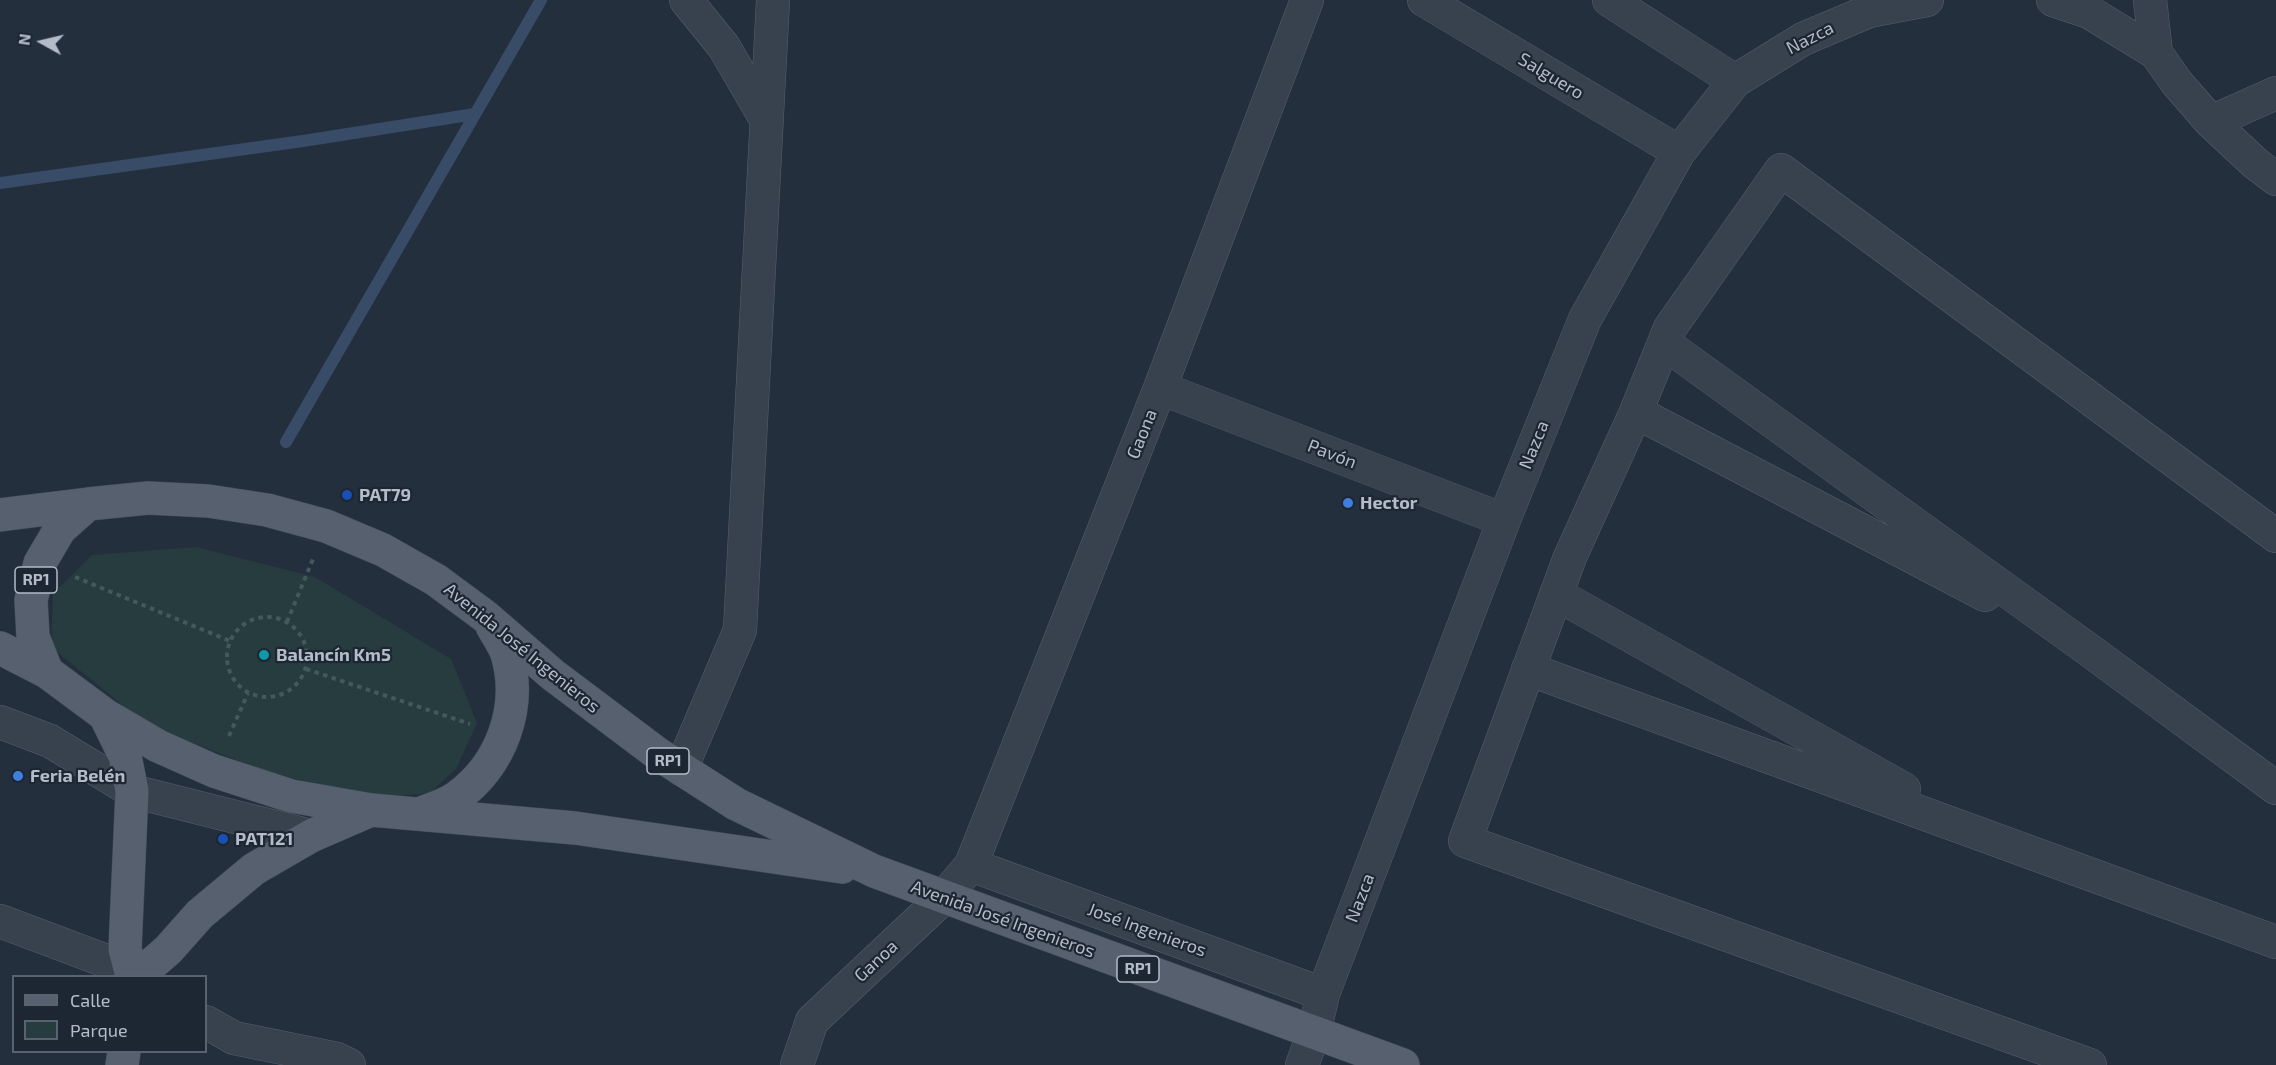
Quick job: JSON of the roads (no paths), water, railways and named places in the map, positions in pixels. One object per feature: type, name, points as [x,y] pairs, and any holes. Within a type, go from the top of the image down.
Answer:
[{"type":"main road","name":"Avenida José Ingenieros","points":[[0,515],[148,498],[208,501],[267,510],[326,526],[392,555],[436,580],[486,617],[553,675],[658,754],[736,804],[874,871],[1403,1065]]},
{"type":"main road","name":"RP1","points":[[47,672],[33,638],[31,600],[40,563],[60,529],[88,504]]},
{"type":"main road","name":"RP1","points":[[418,814],[455,799],[486,772],[505,736],[513,695],[509,664],[507,653],[486,617]]},
{"type":"main road","name":"Avenida José Ingenieros","points":[[0,648],[47,672],[105,715],[158,746],[214,771],[291,796],[371,810],[575,828],[874,871]]},
{"type":"main road","name":"Avenida José Ingenieros","points":[[105,715],[125,756],[132,791],[125,949],[132,975]]},
{"type":"main road","name":"Avenida José Ingenieros","points":[[139,975],[168,951],[200,914],[254,869],[311,836],[371,810]]},
{"type":"street","points":[[686,0],[724,47],[766,121]]},
{"type":"street","points":[[681,769],[740,630],[773,0]]},
{"type":"street","name":"Gaona","points":[[971,865],[1160,388],[1307,0]]},
{"type":"street","name":"Salguero","points":[[1424,0],[1679,152]]},
{"type":"street","points":[[1609,0],[1735,81]]},
{"type":"street","name":"Nazca","points":[[1302,1065],[1314,1033],[1323,994],[1504,519],[1585,319],[1679,152],[1735,81],[1803,39],[1869,11],[1927,0]]},
{"type":"street","points":[[2053,0],[2089,12],[2156,53],[2177,83],[2211,122],[2255,163],[2276,179]]},
{"type":"street","points":[[2150,0],[2156,53]]},
{"type":"street","points":[[2211,122],[2276,93]]},
{"type":"street","points":[[2090,1065],[1465,841],[1569,556],[1636,412],[1670,328],[1781,170],[2276,536]]},
{"type":"street","points":[[1664,343],[2276,788]]},
{"type":"street","name":"Pavón","points":[[1160,388],[1504,519]]},
{"type":"street","points":[[1636,412],[2089,650]]},
{"type":"street","points":[[1556,594],[1992,838]]},
{"type":"street","points":[[1528,669],[2276,942]]},
{"type":"street","points":[[0,722],[50,741],[132,791],[311,836]]},
{"type":"street","name":"Ganoa","points":[[797,1065],[812,1021],[943,898],[971,865]]},
{"type":"street","name":"José Ingenieros","points":[[971,865],[1323,994]]},
{"type":"street","points":[[0,921],[101,959],[125,975]]},
{"type":"street","points":[[207,1023],[234,1038],[337,1059],[349,1065]]},
{"type":"waterway","points":[[286,442],[541,0]]},
{"type":"waterway","points":[[0,183],[303,141],[475,114]]},
{"type":"place","name":"PAT79","points":[[347,495]]},
{"type":"place","name":"Hector","points":[[1348,503]]},
{"type":"place","name":"Balancín Km5","points":[[264,655]]},
{"type":"place","name":"Feria Belén","points":[[18,776]]},
{"type":"place","name":"PAT121","points":[[223,839]]}]
